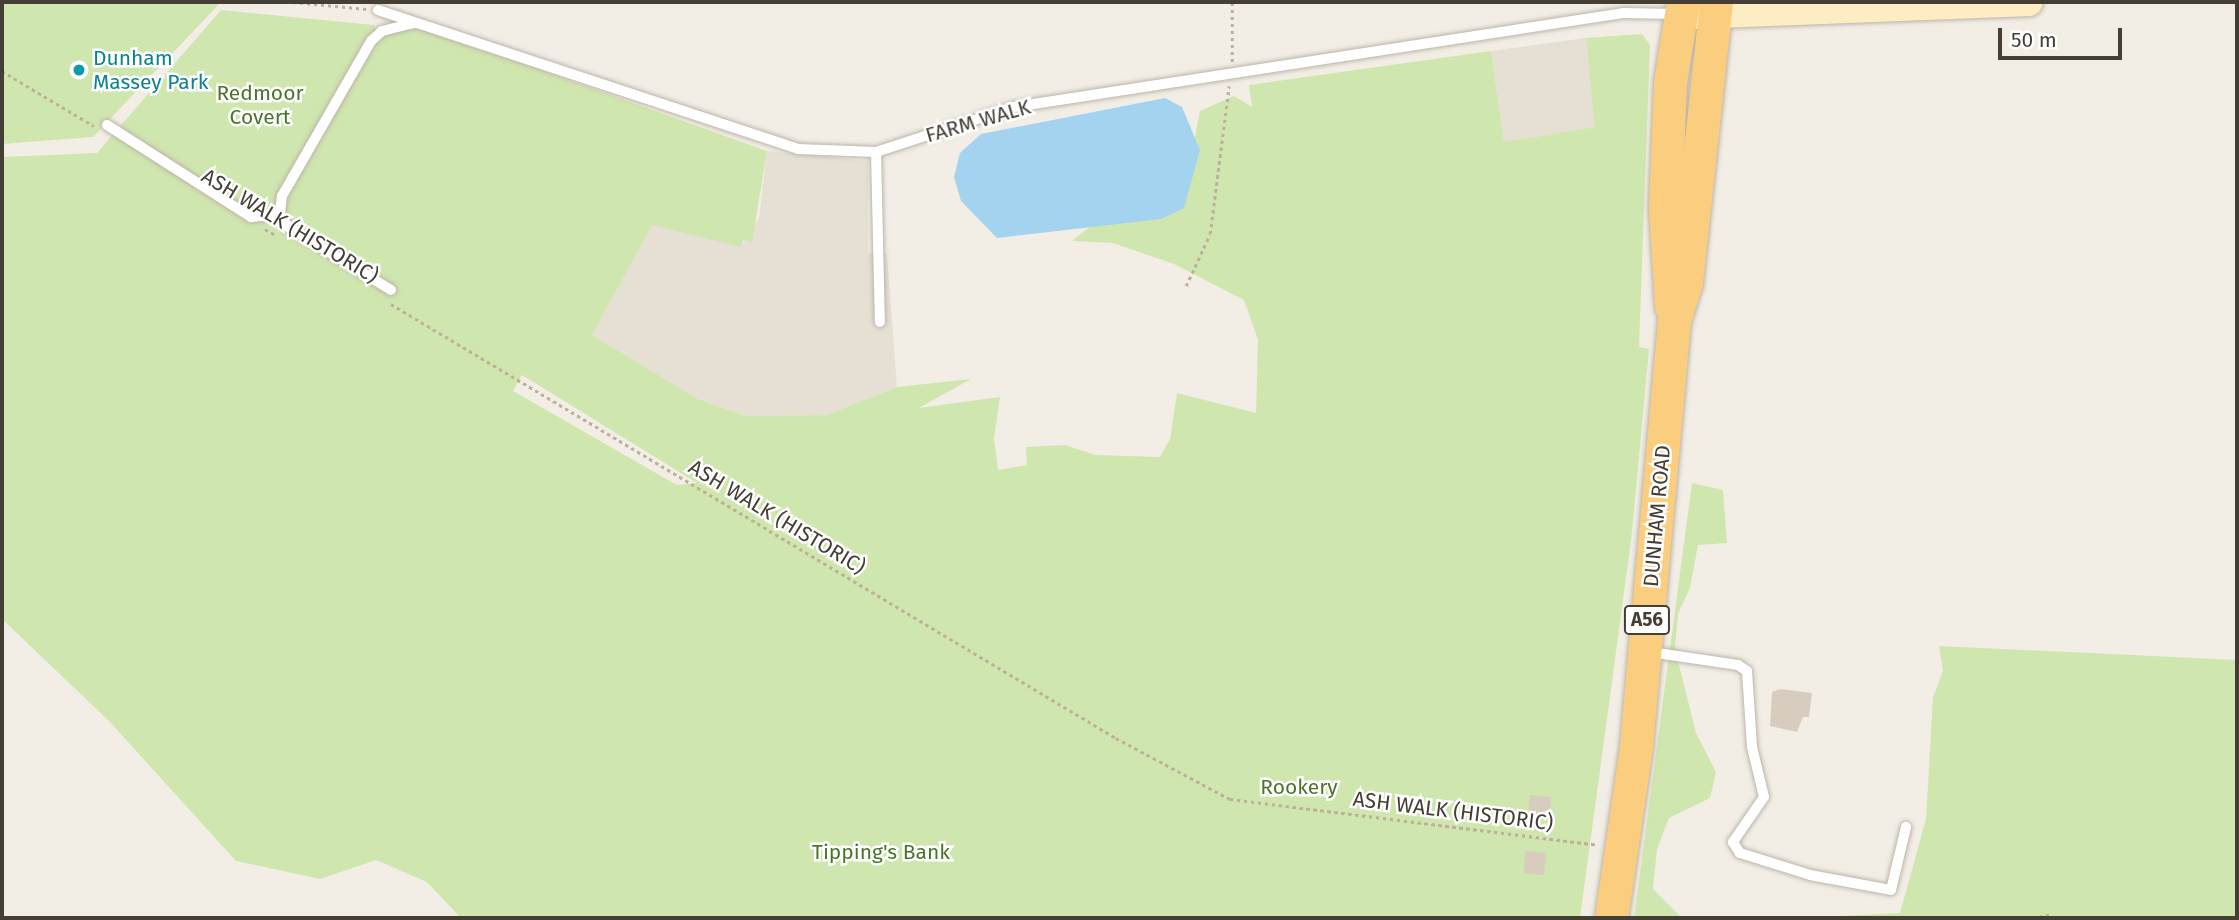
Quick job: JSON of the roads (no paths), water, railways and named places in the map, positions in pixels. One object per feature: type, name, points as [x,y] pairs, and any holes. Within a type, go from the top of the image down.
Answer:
[{"type":"highway","name":"DUNHAM ROAD","points":[[1674,321],[1665,280],[1665,207],[1670,82],[1682,8]]},
{"type":"highway","name":"DUNHAM ROAD","points":[[1611,918],[1644,651],[1674,321],[1686,282],[1715,10]]},
{"type":"main road","points":[[1682,8],[1715,10],[2029,2]]},
{"type":"lane","name":"FARM WALK","points":[[379,10],[799,149],[876,152],[1014,107],[1231,71],[1623,13],[1682,8]]},
{"type":"lane","points":[[391,290],[319,250],[288,227],[280,214],[282,196],[371,41],[382,31],[418,22]]},
{"type":"lane","points":[[102,127],[251,217],[280,214]]},
{"type":"lane","points":[[876,152],[880,323]]},
{"type":"lane","points":[[1644,651],[1747,671],[1752,747],[1764,797],[1733,842],[1740,853],[1810,875],[1891,890],[1906,827]]},
{"type":"water","points":[[1165,98],[1182,107],[1200,150],[1184,208],[1161,219],[997,238],[961,201],[954,177],[960,153],[981,134]]},
{"type":"place","name":"Dunham Massey Park","points":[[79,70]]},
{"type":"park label","name":"Redmoor Covert","points":[[260,105]]},
{"type":"park label","name":"Rookery","points":[[1299,787]]},
{"type":"park label","name":"Tipping's Bank","points":[[881,852]]}]
